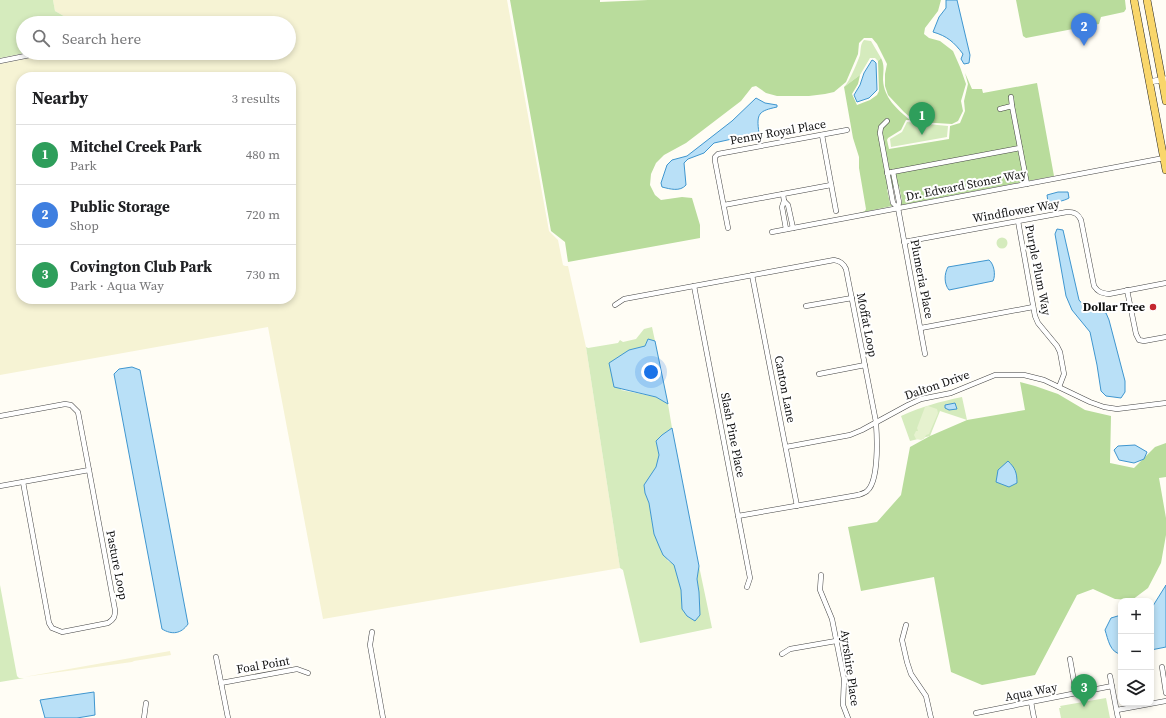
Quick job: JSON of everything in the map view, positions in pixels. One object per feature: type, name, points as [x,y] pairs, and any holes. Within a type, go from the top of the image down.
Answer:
[{"type":"main road","points":[[1134,0],[1166,170]]},
{"type":"main road","points":[[1147,0],[1164,79],[1166,101]]},
{"type":"street","points":[[0,61],[16,58]]},
{"type":"street","points":[[1149,82],[1164,79]]},
{"type":"street","points":[[1011,97],[1027,184]]},
{"type":"street","points":[[1000,108],[1012,106]]},
{"type":"street","points":[[887,121],[881,126],[880,133],[892,203],[898,208]]},
{"type":"street","name":"Penny Royal Place","points":[[728,228],[715,161],[718,154],[847,130]]},
{"type":"street","points":[[822,135],[836,211]]},
{"type":"street","points":[[887,173],[1020,148]]},
{"type":"street","name":"Dr. Edward Stoner Way","points":[[772,232],[1164,158]]},
{"type":"street","points":[[893,172],[899,202],[898,208]]},
{"type":"street","points":[[724,205],[831,185]]},
{"type":"street","points":[[890,191],[897,190]]},
{"type":"street","points":[[783,194],[784,201],[782,210],[786,229]]},
{"type":"street","points":[[784,201],[788,205],[793,228]]},
{"type":"street","points":[[782,210],[789,208]]},
{"type":"street","name":"Plumeria Place","points":[[898,208],[925,354]]},
{"type":"street","name":"Windflower Way","points":[[904,242],[1067,212],[1074,212],[1081,220],[1094,286],[1097,291],[1109,294],[1166,283]]},
{"type":"street","points":[[783,216],[790,215]]},
{"type":"street","name":"Purple Plum Way","points":[[1018,221],[1033,307],[1038,323],[1057,346],[1060,352],[1064,374],[1059,387]]},
{"type":"street","name":"Moffat Loop","points":[[615,305],[624,299],[834,260],[839,261],[846,268],[876,422],[878,440],[877,458],[871,485],[867,491],[858,495],[738,516]]},
{"type":"street","name":"Canton Lane","points":[[752,276],[797,506]]},
{"type":"street","name":"Slash Pine Place","points":[[694,286],[750,578],[747,587]]},
{"type":"street","points":[[1126,290],[1136,334],[1139,340],[1144,341],[1165,337]]},
{"type":"street","points":[[806,306],[852,298]]},
{"type":"street","points":[[921,328],[1033,307]]},
{"type":"street","points":[[819,374],[864,365]]},
{"type":"street","name":"Dalton Drive","points":[[786,447],[850,435],[920,399],[951,393],[995,375],[1024,375],[1044,380],[1104,407],[1117,409],[1166,403]]},
{"type":"street","points":[[0,416],[65,404],[71,405],[78,412],[88,470],[0,486]]},
{"type":"street","name":"Pasture Loop","points":[[23,482],[49,623],[52,628],[62,632],[108,623],[113,620],[115,616],[88,470]]},
{"type":"street","name":"Ayrshire Place","points":[[821,576],[820,590],[832,618],[844,679],[843,705],[848,718]]},
{"type":"street","points":[[906,625],[902,640],[907,662],[912,674],[926,696],[931,718]]},
{"type":"street","points":[[372,632],[370,645],[382,718]]},
{"type":"street","points":[[782,654],[790,650],[836,641]]},
{"type":"street","points":[[216,657],[228,718]]},
{"type":"street","points":[[1070,659],[1076,693]]},
{"type":"street","points":[[1162,667],[1166,693]]},
{"type":"street","name":"Foal Point","points":[[221,683],[298,669],[308,672]]},
{"type":"street","points":[[1110,676],[1118,718]]},
{"type":"street","name":"Aqua Way","points":[[976,713],[1112,686]]},
{"type":"street","points":[[1117,710],[1166,701]]},
{"type":"street","points":[[1031,702],[1034,718]]},
{"type":"street","points":[[144,718],[146,703]]},
{"type":"shaded area","points":[[53,0],[507,0],[549,231],[558,240],[563,265],[568,266],[586,347],[620,568],[323,619],[268,327],[0,375],[0,64],[20,60],[296,60],[296,16],[64,16],[55,11]]},
{"type":"shaded area","points":[[170,651],[171,655],[132,662],[24,677]]},
{"type":"green space","points":[[0,0],[53,0],[55,11],[64,16],[16,16],[16,55],[0,58]]},
{"type":"green space","points":[[510,0],[600,0],[600,2],[648,0],[941,0],[938,11],[925,28],[924,34],[929,38],[940,41],[953,51],[966,84],[961,101],[963,111],[958,121],[952,124],[919,122],[911,118],[888,95],[885,86],[887,64],[877,44],[872,38],[864,38],[859,43],[858,54],[846,82],[834,92],[809,96],[777,96],[766,93],[756,86],[752,87],[741,101],[686,143],[664,155],[656,163],[651,174],[650,185],[655,195],[661,200],[682,197],[692,198],[700,225],[700,238],[568,262],[565,242],[551,231]]},
{"type":"green space","points":[[1016,0],[1125,0],[1126,9],[1124,12],[1101,17],[1099,24],[1026,38],[1023,36]]},
{"type":"green space","points":[[864,40],[871,41],[881,58],[878,61],[875,58],[870,58],[860,75],[844,87],[855,67],[860,55],[861,45]]},
{"type":"green space","points":[[881,58],[883,66],[883,80],[886,92],[892,103],[910,120],[906,120],[901,130],[888,138],[889,149],[949,139],[950,126],[960,123],[965,111],[964,101],[968,84],[965,73],[972,89],[982,89],[983,93],[1037,83],[1054,176],[901,205],[902,201],[899,186],[887,189],[892,206],[859,213],[865,211],[866,209],[859,168],[859,157],[853,138],[844,87],[860,75],[858,84],[852,94],[857,105],[870,100],[877,95],[879,91],[878,61]]},
{"type":"green space","points":[[907,122],[948,126],[947,137],[891,147],[890,139],[902,132]]},
{"type":"green space","points":[[1000,238],[1004,238],[1006,239],[1006,247],[1000,248],[997,245],[997,241]]},
{"type":"green space","points":[[652,327],[655,341],[648,339],[645,346],[629,350],[621,390],[656,397],[668,404],[672,428],[656,441],[659,455],[656,467],[644,485],[645,493],[649,503],[654,534],[668,561],[674,564],[681,590],[682,609],[700,615],[697,579],[699,566],[712,628],[640,643],[623,570],[620,568],[586,347],[588,348],[618,343],[620,340],[623,342],[636,339],[644,329]]},
{"type":"green space","points":[[1020,382],[1058,394],[1085,410],[1111,416],[1110,463],[1134,468],[1155,447],[1166,443],[1166,477],[1159,478],[1166,518],[1166,535],[1161,563],[1148,588],[1135,598],[1115,599],[1093,589],[1077,595],[1035,675],[982,685],[951,672],[934,577],[861,591],[848,527],[877,522],[901,495],[910,447],[930,436],[967,420],[1025,410]]},
{"type":"green space","points":[[962,397],[967,420],[940,411],[930,436],[910,441],[901,416],[931,405]]},
{"type":"green space","points":[[928,406],[937,409],[938,413],[929,434],[926,435],[924,439],[916,439],[914,435],[916,431],[918,431],[917,428],[925,407]]},
{"type":"green space","points":[[0,585],[17,676],[19,678],[24,678],[0,682]]},
{"type":"green space","points":[[1106,698],[1110,718],[1061,718],[1060,706]]},
{"type":"water","points":[[946,0],[957,0],[970,55],[969,63],[964,64],[961,59],[963,54],[953,43],[942,35],[933,32],[939,17],[946,8]]},
{"type":"water","points":[[872,60],[876,63],[877,90],[869,98],[857,102],[854,95]]},
{"type":"water","points":[[756,98],[765,103],[777,105],[777,107],[766,110],[760,114],[758,121],[759,133],[714,143],[704,153],[688,159],[684,163],[686,185],[684,187],[681,189],[668,189],[662,187],[661,183],[667,165],[672,160],[687,156],[732,121]]},
{"type":"water","points":[[1058,192],[1068,192],[1069,198],[1059,202],[1048,202],[1047,195]]},
{"type":"water","points":[[1057,229],[1063,230],[1079,300],[1085,307],[1106,313],[1109,320],[1125,381],[1125,392],[1121,398],[1106,396],[1101,391],[1090,332],[1072,310],[1066,296],[1055,234]]},
{"type":"water","points":[[989,260],[994,270],[993,281],[949,290],[945,279],[948,267]]},
{"type":"water","points":[[648,339],[655,341],[668,404],[656,397],[614,387],[609,363],[629,350],[645,346]]},
{"type":"water","points":[[132,367],[140,370],[188,624],[179,632],[173,633],[162,629],[114,374],[119,369]]},
{"type":"water","points":[[955,403],[957,409],[949,410],[945,408],[945,405]]},
{"type":"water","points":[[672,428],[699,566],[697,579],[700,615],[695,621],[687,616],[682,609],[681,590],[674,565],[663,555],[654,534],[649,503],[644,485],[656,467],[659,455],[656,441]]},
{"type":"water","points":[[1135,445],[1147,452],[1144,459],[1134,463],[1119,460],[1114,450],[1118,446]]},
{"type":"water","points":[[1008,461],[1015,470],[1017,479],[1017,483],[1009,487],[996,482],[998,470]]},
{"type":"water","points":[[1166,585],[1166,647],[1154,649],[1154,634],[1154,604]]},
{"type":"water","points":[[1118,616],[1118,653],[1114,651],[1108,641],[1105,630],[1111,618]]},
{"type":"water","points":[[94,692],[95,715],[77,718],[45,718],[40,700]]},
{"type":"place","name":"Public Storage","points":[[1084,46]]},
{"type":"place","name":"Mitchel Creek Park","points":[[922,135]]},
{"type":"place","name":"Dollar Tree","points":[[1153,307]]},
{"type":"place","name":"Covington Club Park","points":[[1084,707]]}]
